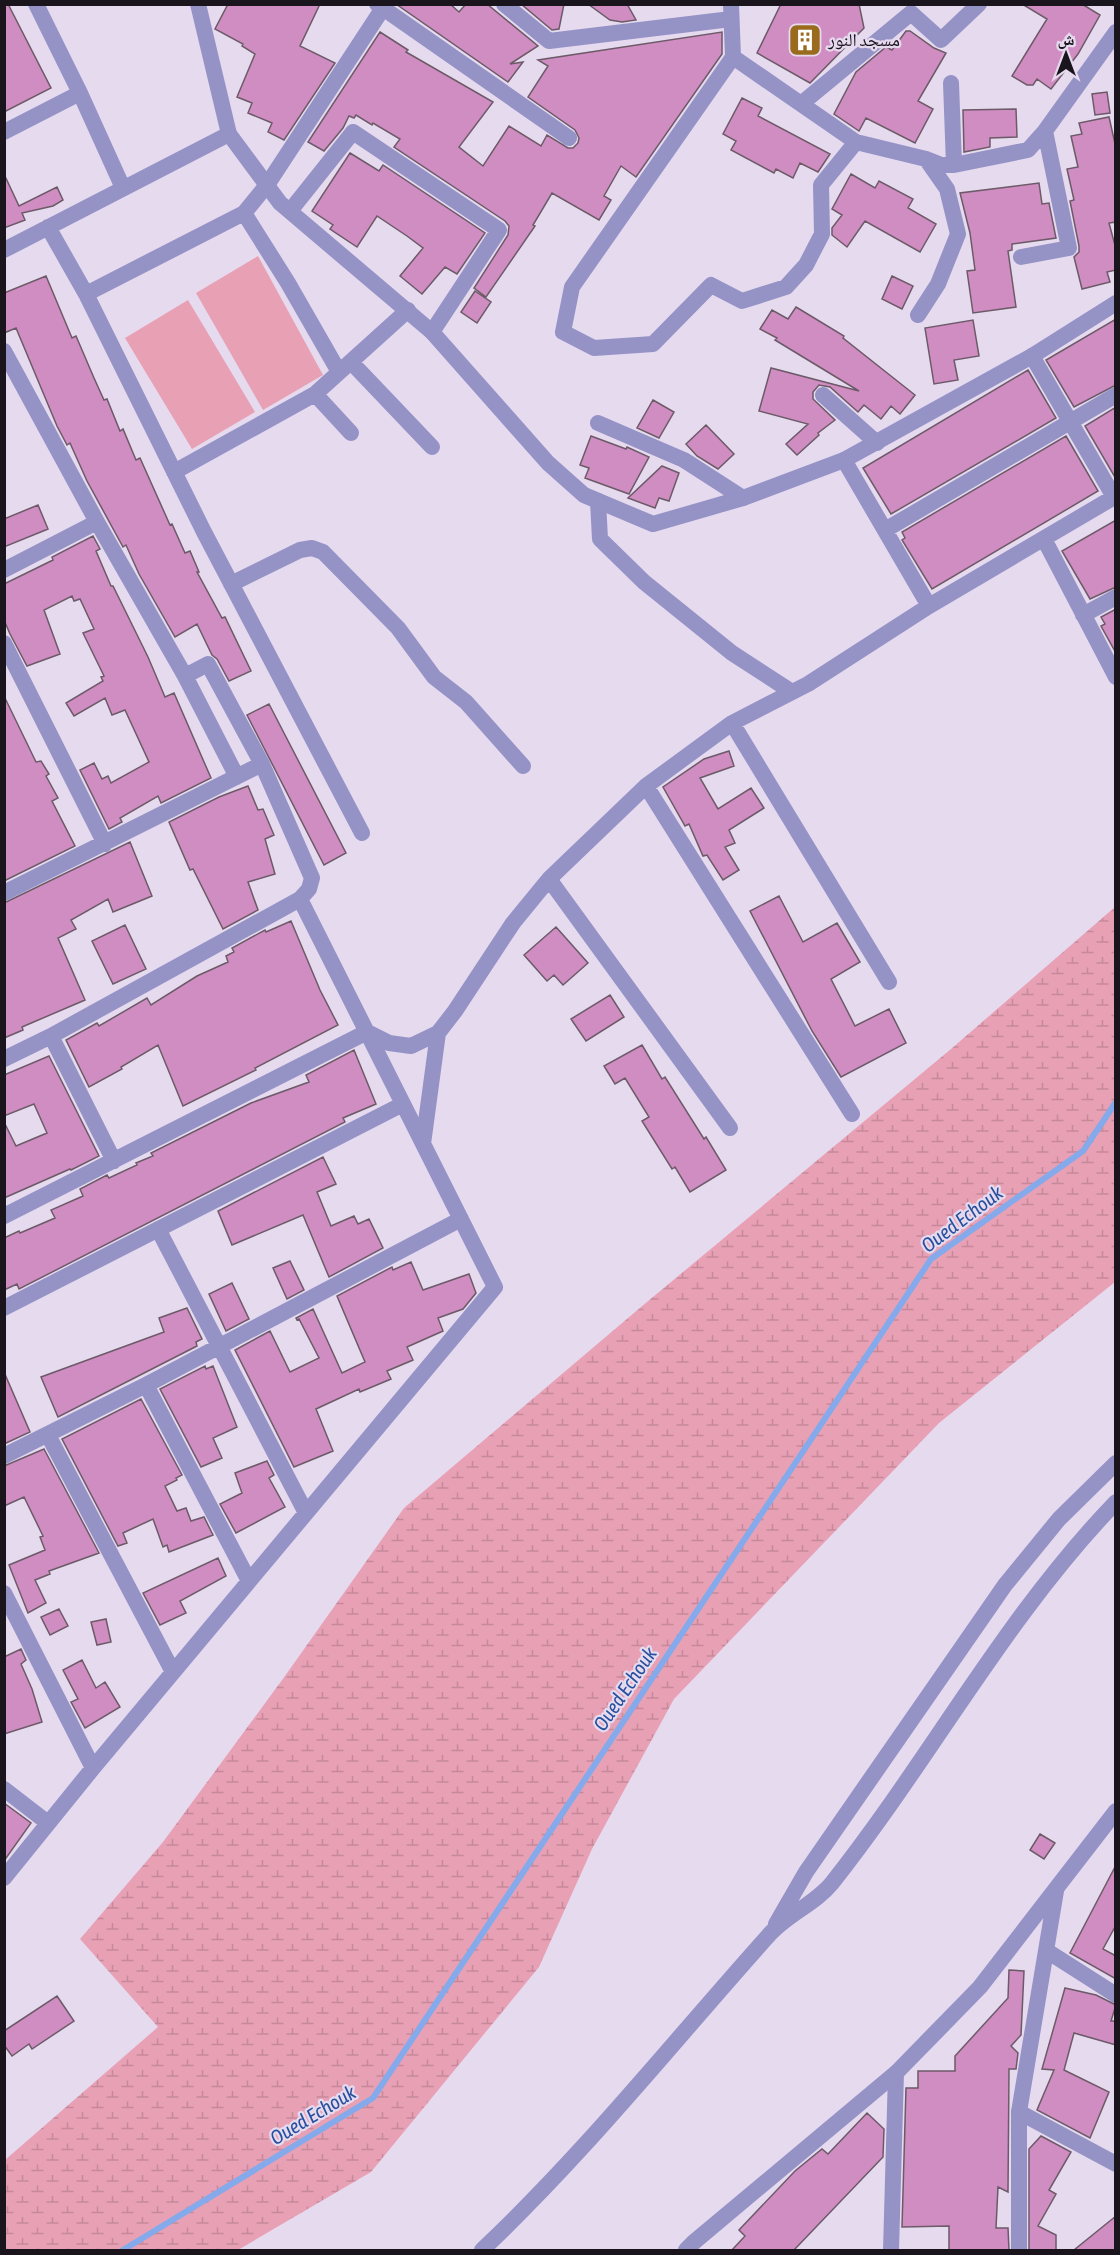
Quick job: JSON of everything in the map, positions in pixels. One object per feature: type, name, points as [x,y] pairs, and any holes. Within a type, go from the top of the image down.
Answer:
[{"type":"street","points":[[36,4],[123,188]]},
{"type":"street","points":[[198,4],[229,134],[280,203],[432,332],[548,463],[584,495],[653,524],[743,498],[844,460],[1032,356],[1116,303]]},
{"type":"street","points":[[504,4],[549,41],[731,12],[733,57],[572,287],[563,332],[594,348],[653,344],[711,285],[741,301],[786,287],[806,264],[822,234],[821,185],[856,142]]},
{"type":"street","points":[[801,104],[908,9],[941,40],[979,4]]},
{"type":"street","points":[[86,294],[244,213],[267,185],[380,6],[569,138]]},
{"type":"street","points":[[733,57],[856,142],[926,159],[941,165],[954,165],[1028,150],[1045,131],[1116,32]]},
{"type":"street","points":[[951,83],[954,165]]},
{"type":"street","points":[[4,132],[80,93]]},
{"type":"street","points":[[1021,257],[1069,248],[1045,131]]},
{"type":"street","points":[[290,211],[353,132],[499,230],[432,332]]},
{"type":"street","points":[[4,250],[229,134]]},
{"type":"street","points":[[918,315],[938,284],[958,234],[947,189],[926,159]]},
{"type":"street","points":[[244,213],[345,367],[432,447]]},
{"type":"street","points":[[48,227],[86,294],[231,584],[362,833]]},
{"type":"street","points":[[174,472],[315,394],[408,310]]},
{"type":"street","points":[[4,351],[97,522],[185,676],[237,777]]},
{"type":"street","points":[[367,1032],[389,1043],[411,1046],[438,1033],[513,923],[549,879],[646,786],[732,723],[792,692],[929,606],[1115,496],[1032,356]]},
{"type":"street","points":[[315,394],[351,433]]},
{"type":"street","points":[[823,395],[877,442]]},
{"type":"street","points":[[885,530],[1116,395]]},
{"type":"street","points":[[598,423],[684,460],[743,498]]},
{"type":"street","points":[[844,460],[929,606]]},
{"type":"street","points":[[598,501],[600,539],[644,582],[732,653],[792,692]]},
{"type":"street","points":[[4,570],[97,522]]},
{"type":"street","points":[[1044,539],[1116,677]]},
{"type":"street","points":[[231,584],[300,550],[312,548],[323,552],[398,628],[434,677],[466,702],[523,766]]},
{"type":"street","points":[[1083,615],[1116,597]]},
{"type":"street","points":[[4,643],[105,844]]},
{"type":"street","points":[[4,1059],[51,1036],[300,899],[309,889],[312,878],[261,764],[208,664],[185,676]]},
{"type":"street","points":[[732,723],[889,981]]},
{"type":"street","points":[[4,893],[261,764]]},
{"type":"street","points":[[646,786],[852,1114]]},
{"type":"street","points":[[549,879],[730,1128]]},
{"type":"street","points":[[4,1878],[93,1768],[495,1287],[300,899]]},
{"type":"street","points":[[4,1216],[367,1032]]},
{"type":"street","points":[[423,1144],[438,1033]]},
{"type":"street","points":[[51,1036],[114,1161]]},
{"type":"street","points":[[4,1308],[403,1104]]},
{"type":"street","points":[[4,1456],[146,1385],[461,1219]]},
{"type":"street","points":[[158,1229],[306,1513]]},
{"type":"street","points":[[146,1385],[249,1581]]},
{"type":"street","points":[[48,1435],[173,1672]]},
{"type":"street","points":[[771,1933],[806,1872],[1005,1585],[1059,1520],[1116,1463]]},
{"type":"street","points":[[482,2250],[524,2211],[771,1933],[830,1885],[1028,1605],[1079,1540],[1116,1502]]},
{"type":"street","points":[[4,1593],[93,1768]]},
{"type":"street","points":[[4,1789],[48,1823]]},
{"type":"street","points":[[686,2250],[896,2073],[980,1987],[1116,1811]]},
{"type":"street","points":[[1019,2250],[1019,2112],[1056,1890]]},
{"type":"street","points":[[1047,1951],[1116,1995]]},
{"type":"street","points":[[891,2250],[896,2073]]},
{"type":"street","points":[[1019,2112],[1116,2164]]},
{"type":"green space","points":[[258,256],[323,375],[263,410],[196,293]]},
{"type":"green space","points":[[188,300],[255,412],[192,449],[125,338]]},
{"type":"green space","points":[[1115,907],[1115,1282],[939,1423],[674,1699],[592,1849],[539,1967],[371,2172],[238,2250],[5,2250],[5,2160],[158,2027],[80,1939],[163,1842],[285,1676],[404,1508],[951,1049]]},
{"type":"building","points":[[4,4],[8,4],[51,88],[4,112]]},
{"type":"building","points":[[228,4],[320,4],[300,46],[335,63],[284,140],[268,132],[272,123],[248,113],[252,103],[237,97],[255,54],[242,46],[243,44],[215,29]]},
{"type":"building","points":[[396,4],[450,4],[459,12],[466,4],[487,4],[538,46],[510,64],[523,62],[508,82]]},
{"type":"building","points":[[521,4],[564,4],[559,29],[552,30]]},
{"type":"building","points":[[588,4],[627,4],[636,20],[622,22],[610,20]]},
{"type":"building","name":"مسجد النور","points":[[781,4],[859,4],[864,28],[810,83],[757,53]]},
{"type":"building","points":[[1022,4],[1082,4],[1100,15],[1078,54],[1051,89],[1037,79],[1033,85],[1027,85],[1012,76],[1047,19]]},
{"type":"building","points":[[906,31],[910,31],[934,48],[946,53],[918,101],[933,109],[915,143],[866,118],[859,131],[834,114],[856,72],[886,47],[892,50]]},
{"type":"building","points":[[380,32],[408,50],[406,52],[493,102],[459,147],[483,166],[509,126],[541,146],[547,135],[568,148],[573,148],[578,143],[579,138],[575,130],[528,97],[548,66],[538,60],[722,32],[722,54],[636,177],[621,166],[604,196],[611,200],[599,220],[552,193],[533,225],[535,226],[486,297],[474,288],[508,235],[509,226],[505,221],[394,147],[400,139],[356,115],[354,118],[349,116],[343,128],[324,151],[308,142]]},
{"type":"building","points":[[1107,92],[1110,113],[1095,115],[1092,94]]},
{"type":"building","points":[[742,98],[762,108],[758,116],[830,154],[818,172],[800,163],[793,178],[776,169],[774,173],[731,150],[736,141],[723,134]]},
{"type":"building","points":[[1016,109],[1017,137],[990,138],[990,147],[964,152],[963,110]]},
{"type":"building","points":[[1109,117],[1116,148],[1116,222],[1109,223],[1116,249],[1116,270],[1107,272],[1110,282],[1082,289],[1074,257],[1079,252],[1079,246],[1070,201],[1074,200],[1067,169],[1078,167],[1071,136],[1082,134],[1079,123]]},
{"type":"building","points":[[350,153],[379,171],[383,165],[485,233],[457,274],[445,267],[422,294],[400,276],[423,248],[377,216],[357,247],[330,229],[333,225],[312,211]]},
{"type":"building","points":[[4,174],[19,206],[57,187],[63,200],[53,206],[22,213],[25,220],[4,228]]},
{"type":"building","points":[[851,174],[875,188],[879,181],[913,199],[908,208],[936,224],[920,252],[865,221],[847,247],[832,235],[832,228],[842,215],[832,209]]},
{"type":"building","points":[[1039,183],[1042,204],[1049,203],[1056,238],[1012,244],[1012,250],[1008,251],[1016,307],[973,313],[967,271],[975,270],[970,233],[960,193]]},
{"type":"building","points":[[46,276],[72,338],[76,336],[120,431],[123,429],[136,460],[140,458],[170,525],[172,524],[185,553],[190,551],[199,572],[197,572],[222,618],[225,617],[251,671],[229,681],[217,659],[212,655],[197,624],[175,637],[139,574],[126,545],[123,547],[87,481],[70,443],[67,445],[57,426],[16,328],[4,333],[4,293]]},
{"type":"building","points":[[892,276],[913,286],[902,309],[882,299]]},
{"type":"building","points":[[475,291],[491,302],[477,323],[461,312]]},
{"type":"building","points":[[796,307],[844,336],[843,338],[915,395],[900,414],[891,406],[881,419],[864,405],[858,412],[830,387],[819,385],[813,392],[813,399],[835,420],[818,433],[819,435],[797,455],[786,444],[808,424],[759,411],[771,368],[859,391],[760,329],[772,310],[788,319]]},
{"type":"building","points":[[1116,319],[1116,385],[1074,407],[1046,360]]},
{"type":"building","points":[[973,320],[979,356],[954,360],[958,380],[934,384],[925,328]]},
{"type":"building","points":[[1028,370],[1056,418],[891,514],[863,468]]},
{"type":"building","points":[[653,400],[674,412],[659,438],[637,428]]},
{"type":"building","points":[[1116,407],[1116,479],[1085,426]]},
{"type":"building","points":[[706,425],[734,454],[718,469],[697,456],[686,444]]},
{"type":"building","points":[[591,436],[626,449],[627,447],[649,457],[629,494],[585,478],[589,468],[580,465]]},
{"type":"building","points":[[1066,436],[1098,491],[932,589],[902,540],[905,538],[902,532]]},
{"type":"building","points":[[662,466],[679,473],[669,501],[659,498],[655,508],[628,498]]},
{"type":"building","points":[[38,505],[48,529],[4,547],[4,519]]},
{"type":"building","points":[[1116,520],[1116,587],[1090,599],[1062,551]]},
{"type":"building","points":[[93,536],[100,549],[96,551],[111,586],[148,657],[165,697],[174,693],[211,778],[161,803],[158,796],[120,818],[122,822],[109,829],[80,770],[94,763],[102,779],[108,776],[111,783],[149,762],[125,710],[112,715],[105,698],[74,716],[66,703],[103,681],[101,677],[104,676],[83,633],[94,629],[80,599],[74,601],[72,596],[44,610],[60,654],[27,666],[4,620],[4,584],[53,560],[52,557]]},
{"type":"building","points":[[1116,609],[1116,653],[1101,626],[1105,624],[1101,617]]},
{"type":"building","points":[[4,696],[36,762],[41,761],[49,774],[46,776],[58,798],[52,801],[75,846],[4,881]]},
{"type":"building","points":[[269,704],[346,853],[324,865],[247,715]]},
{"type":"building","points":[[729,751],[734,766],[700,778],[718,809],[751,788],[764,808],[729,830],[735,843],[725,847],[739,870],[723,880],[707,855],[703,856],[689,824],[685,826],[663,787],[704,759]]},
{"type":"building","points":[[248,786],[258,810],[263,809],[274,835],[265,839],[275,874],[248,882],[258,910],[223,929],[193,869],[190,870],[169,822],[219,797]]},
{"type":"building","points":[[130,842],[152,896],[113,912],[108,899],[71,920],[76,929],[58,938],[85,1000],[22,1027],[23,1030],[4,1038],[4,903]]},
{"type":"building","points":[[779,896],[803,942],[837,923],[860,962],[831,979],[855,1026],[889,1009],[906,1043],[841,1077],[812,1031],[750,911]]},
{"type":"building","points":[[291,921],[320,990],[338,1025],[255,1068],[256,1070],[183,1106],[158,1045],[89,1087],[66,1040],[97,1023],[99,1026],[147,998],[151,1005],[197,976],[228,962],[226,956],[234,952],[232,948],[265,930],[266,932]]},
{"type":"building","points":[[125,925],[146,969],[113,984],[92,941]]},
{"type":"building","points":[[556,927],[588,963],[563,985],[554,975],[547,981],[524,955]]},
{"type":"building","points":[[610,995],[624,1017],[586,1041],[571,1019]]},
{"type":"building","points":[[642,1045],[662,1079],[665,1077],[726,1170],[690,1192],[675,1167],[672,1169],[642,1121],[649,1117],[625,1078],[615,1084],[604,1066]]},
{"type":"building","points":[[354,1050],[376,1104],[343,1118],[345,1122],[19,1289],[17,1284],[4,1290],[4,1238],[55,1218],[51,1210],[83,1196],[80,1189],[107,1175],[109,1178],[137,1165],[136,1163],[153,1156],[151,1153],[251,1103],[309,1082],[306,1075]]},
{"type":"building","points":[[49,1056],[99,1156],[4,1198],[4,1122],[16,1146],[47,1133],[34,1104],[4,1116],[4,1075]]},
{"type":"building","points":[[323,1157],[336,1184],[317,1192],[331,1226],[354,1216],[358,1224],[369,1219],[383,1248],[329,1277],[303,1215],[232,1245],[218,1211]]},
{"type":"building","points":[[290,1261],[304,1290],[287,1299],[273,1268]]},
{"type":"building","points":[[411,1262],[423,1290],[469,1274],[476,1293],[463,1309],[438,1318],[443,1331],[407,1347],[413,1360],[387,1371],[391,1379],[360,1392],[359,1389],[316,1409],[333,1451],[294,1467],[235,1350],[270,1331],[290,1372],[319,1358],[299,1319],[296,1318],[313,1309],[342,1373],[365,1362],[337,1296],[392,1267],[393,1270]]},
{"type":"building","points":[[232,1283],[249,1319],[226,1331],[209,1294]]},
{"type":"building","points":[[187,1308],[202,1339],[196,1342],[197,1346],[58,1417],[41,1377],[164,1332],[159,1318]]},
{"type":"building","points":[[205,1366],[206,1369],[213,1366],[237,1427],[213,1438],[222,1458],[201,1467],[160,1389]]},
{"type":"building","points":[[4,1372],[30,1432],[4,1444]]},
{"type":"building","points":[[141,1399],[182,1475],[165,1486],[177,1511],[186,1508],[191,1521],[204,1517],[213,1535],[169,1552],[167,1545],[163,1547],[153,1519],[123,1533],[127,1543],[118,1546],[62,1439]]},
{"type":"building","points":[[44,1449],[99,1553],[49,1571],[50,1574],[35,1580],[46,1603],[28,1613],[9,1565],[45,1550],[40,1537],[43,1536],[24,1497],[4,1506],[4,1466]]},
{"type":"building","points":[[267,1461],[274,1475],[269,1478],[285,1507],[236,1533],[220,1504],[242,1493],[235,1473]]},
{"type":"building","points":[[218,1558],[226,1576],[180,1601],[186,1613],[160,1625],[143,1593]]},
{"type":"building","points":[[59,1609],[68,1626],[50,1635],[41,1617]]},
{"type":"building","points":[[106,1619],[111,1642],[97,1645],[91,1622]]},
{"type":"building","points":[[21,1649],[26,1660],[21,1664],[32,1689],[42,1722],[4,1734],[4,1657]]},
{"type":"building","points":[[82,1660],[96,1688],[105,1682],[120,1707],[85,1728],[71,1702],[78,1699],[63,1670]]},
{"type":"building","points":[[4,1803],[31,1823],[4,1861]]},
{"type":"building","points":[[1040,1834],[1055,1843],[1044,1859],[1030,1850]]},
{"type":"building","points":[[1116,1865],[1116,1925],[1103,1949],[1116,1956],[1116,1979],[1070,1953]]},
{"type":"building","points":[[1009,1970],[1024,1971],[1021,2035],[1011,2046],[1018,2053],[1016,2069],[1009,2069],[1008,2192],[998,2187],[996,2228],[1008,2228],[1009,2250],[949,2250],[949,2226],[902,2227],[906,2088],[918,2088],[918,2071],[955,2071],[955,2056],[1008,1998]]},
{"type":"building","points":[[1065,1988],[1096,1995],[1116,2005],[1111,2021],[1116,2021],[1116,2045],[1074,2033],[1064,2070],[1109,2092],[1090,2138],[1037,2110],[1054,2070],[1042,2069]]},
{"type":"building","points":[[57,1996],[74,2021],[32,2049],[29,2044],[12,2056],[4,2045],[4,2031]]},
{"type":"building","points":[[867,2113],[884,2129],[883,2157],[794,2250],[732,2250],[745,2236],[739,2230],[795,2171],[822,2149],[828,2154]]},
{"type":"building","points":[[1041,2136],[1071,2152],[1049,2190],[1056,2194],[1038,2226],[1056,2235],[1056,2250],[1029,2250],[1029,2149]]},
{"type":"building","points":[[1116,2216],[1116,2250],[1074,2250]]},
{"type":"waterway","name":"Oued Echouk","points":[[123,2250],[373,2098],[931,1259],[1083,1151],[1116,1102]]},
{"type":"place","name":"مسجد النور","points":[[805,40]]}]
